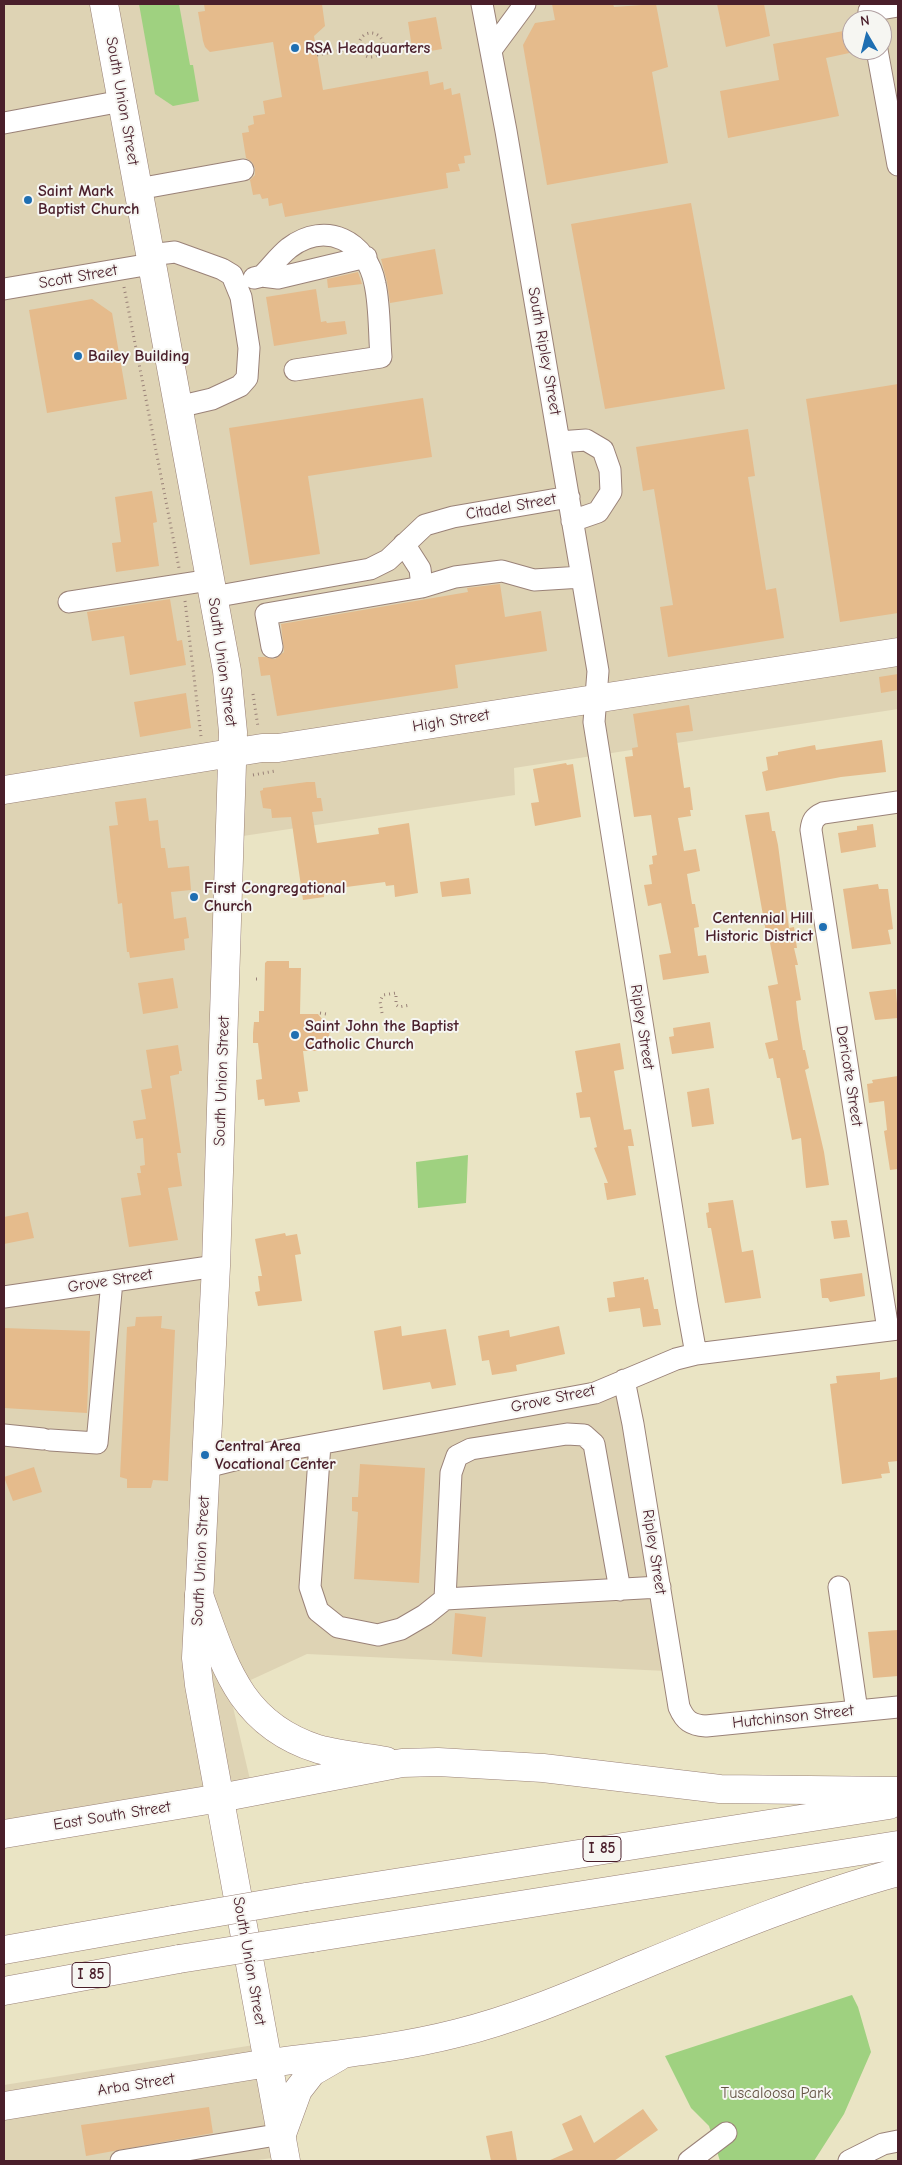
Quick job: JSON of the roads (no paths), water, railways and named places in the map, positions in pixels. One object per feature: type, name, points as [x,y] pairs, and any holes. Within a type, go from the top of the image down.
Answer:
[{"type":"main road","name":"South Union Street","points":[[104,4],[227,671],[233,732],[216,1266],[196,1658],[286,2161]]},
{"type":"main road","name":"High Street","points":[[4,790],[232,753],[898,652]]},
{"type":"main road","points":[[199,1595],[225,1666],[233,1682],[250,1706],[270,1724],[290,1737],[318,1749],[402,1763],[470,1763],[528,1767],[720,1789],[898,1791]]},
{"type":"main road","name":"East South Street","points":[[4,1834],[220,1798],[402,1763]]},
{"type":"main road","name":"I 85","points":[[4,1950],[306,1897],[898,1804]]},
{"type":"main road","name":"I 85","points":[[4,1991],[179,1959],[898,1845]]},
{"type":"main road","name":"Arba Street","points":[[4,2106],[268,2063],[417,2042],[459,2033],[547,2005],[780,1909],[840,1888],[898,1872]]},
{"type":"main road","points":[[282,2134],[298,2090],[312,2072],[343,2053]]},
{"type":"street","name":"South Ripley Street","points":[[482,4],[598,671],[596,699]]},
{"type":"street","points":[[491,50],[525,4]]},
{"type":"street","points":[[879,10],[898,6]]},
{"type":"street","points":[[879,60],[898,165]]},
{"type":"street","points":[[4,123],[122,101]]},
{"type":"street","points":[[138,189],[244,170]]},
{"type":"street","points":[[262,276],[289,248],[319,235],[334,236],[351,243],[366,257],[376,284],[381,357],[295,370]]},
{"type":"street","name":"Scott Street","points":[[4,289],[150,259],[175,252],[222,269],[232,275],[237,282]]},
{"type":"street","points":[[178,407],[212,399],[240,386],[247,378],[249,348],[237,282],[262,276],[278,278],[366,257]]},
{"type":"street","points":[[559,442],[586,440],[603,450],[610,470],[611,492],[598,512],[572,521]]},
{"type":"street","name":"Citadel Street","points":[[69,602],[212,588],[370,569],[388,560],[426,525],[453,517],[569,497]]},
{"type":"street","points":[[404,544],[420,568],[422,587]]},
{"type":"street","points":[[272,647],[266,614],[422,587],[455,577],[502,571],[534,580],[582,577]]},
{"type":"street","name":"Ripley Street","points":[[596,699],[595,732],[696,1354]]},
{"type":"street","name":"Dericote Street","points":[[893,1330],[811,830],[812,822],[823,813],[898,802]]},
{"type":"street","name":"Grove Street","points":[[4,1297],[216,1266]]},
{"type":"street","points":[[4,1435],[98,1443],[112,1281]]},
{"type":"street","name":"Grove Street","points":[[206,1467],[595,1393],[676,1359],[696,1354],[893,1330]]},
{"type":"street","name":"Ripley Street","points":[[624,1380],[633,1424],[679,1707],[688,1722]]},
{"type":"street","points":[[444,1599],[450,1482],[457,1456],[470,1449],[568,1434],[584,1435],[594,1444],[620,1590]]},
{"type":"street","points":[[320,1444],[310,1587],[318,1612],[338,1627],[378,1635],[401,1629],[425,1615],[444,1599],[660,1587]]},
{"type":"street","points":[[839,1588],[857,1711]]},
{"type":"street","name":"Hutchinson Street","points":[[688,1722],[693,1725],[706,1726],[898,1707]]},
{"type":"street","points":[[689,2161],[726,2133]]},
{"type":"street","points":[[121,2161],[282,2134]]},
{"type":"street","points":[[849,2161],[883,2144],[898,2141]]},
{"type":"place","name":"RSA Headquarters","points":[[295,48]]},
{"type":"place","name":"Saint Mark Baptist Church","points":[[28,200]]},
{"type":"place","name":"Bailey Building","points":[[78,356]]},
{"type":"place","name":"First Congregational Church","points":[[194,897]]},
{"type":"place","name":"Centennial Hill Historic District","points":[[823,927]]},
{"type":"place","name":"Saint John the Baptist Catholic Church","points":[[295,1035]]},
{"type":"place","name":"Central Area Vocational Center","points":[[205,1455]]},
{"type":"park label","name":"Tuscaloosa Park","points":[[776,2093]]}]
